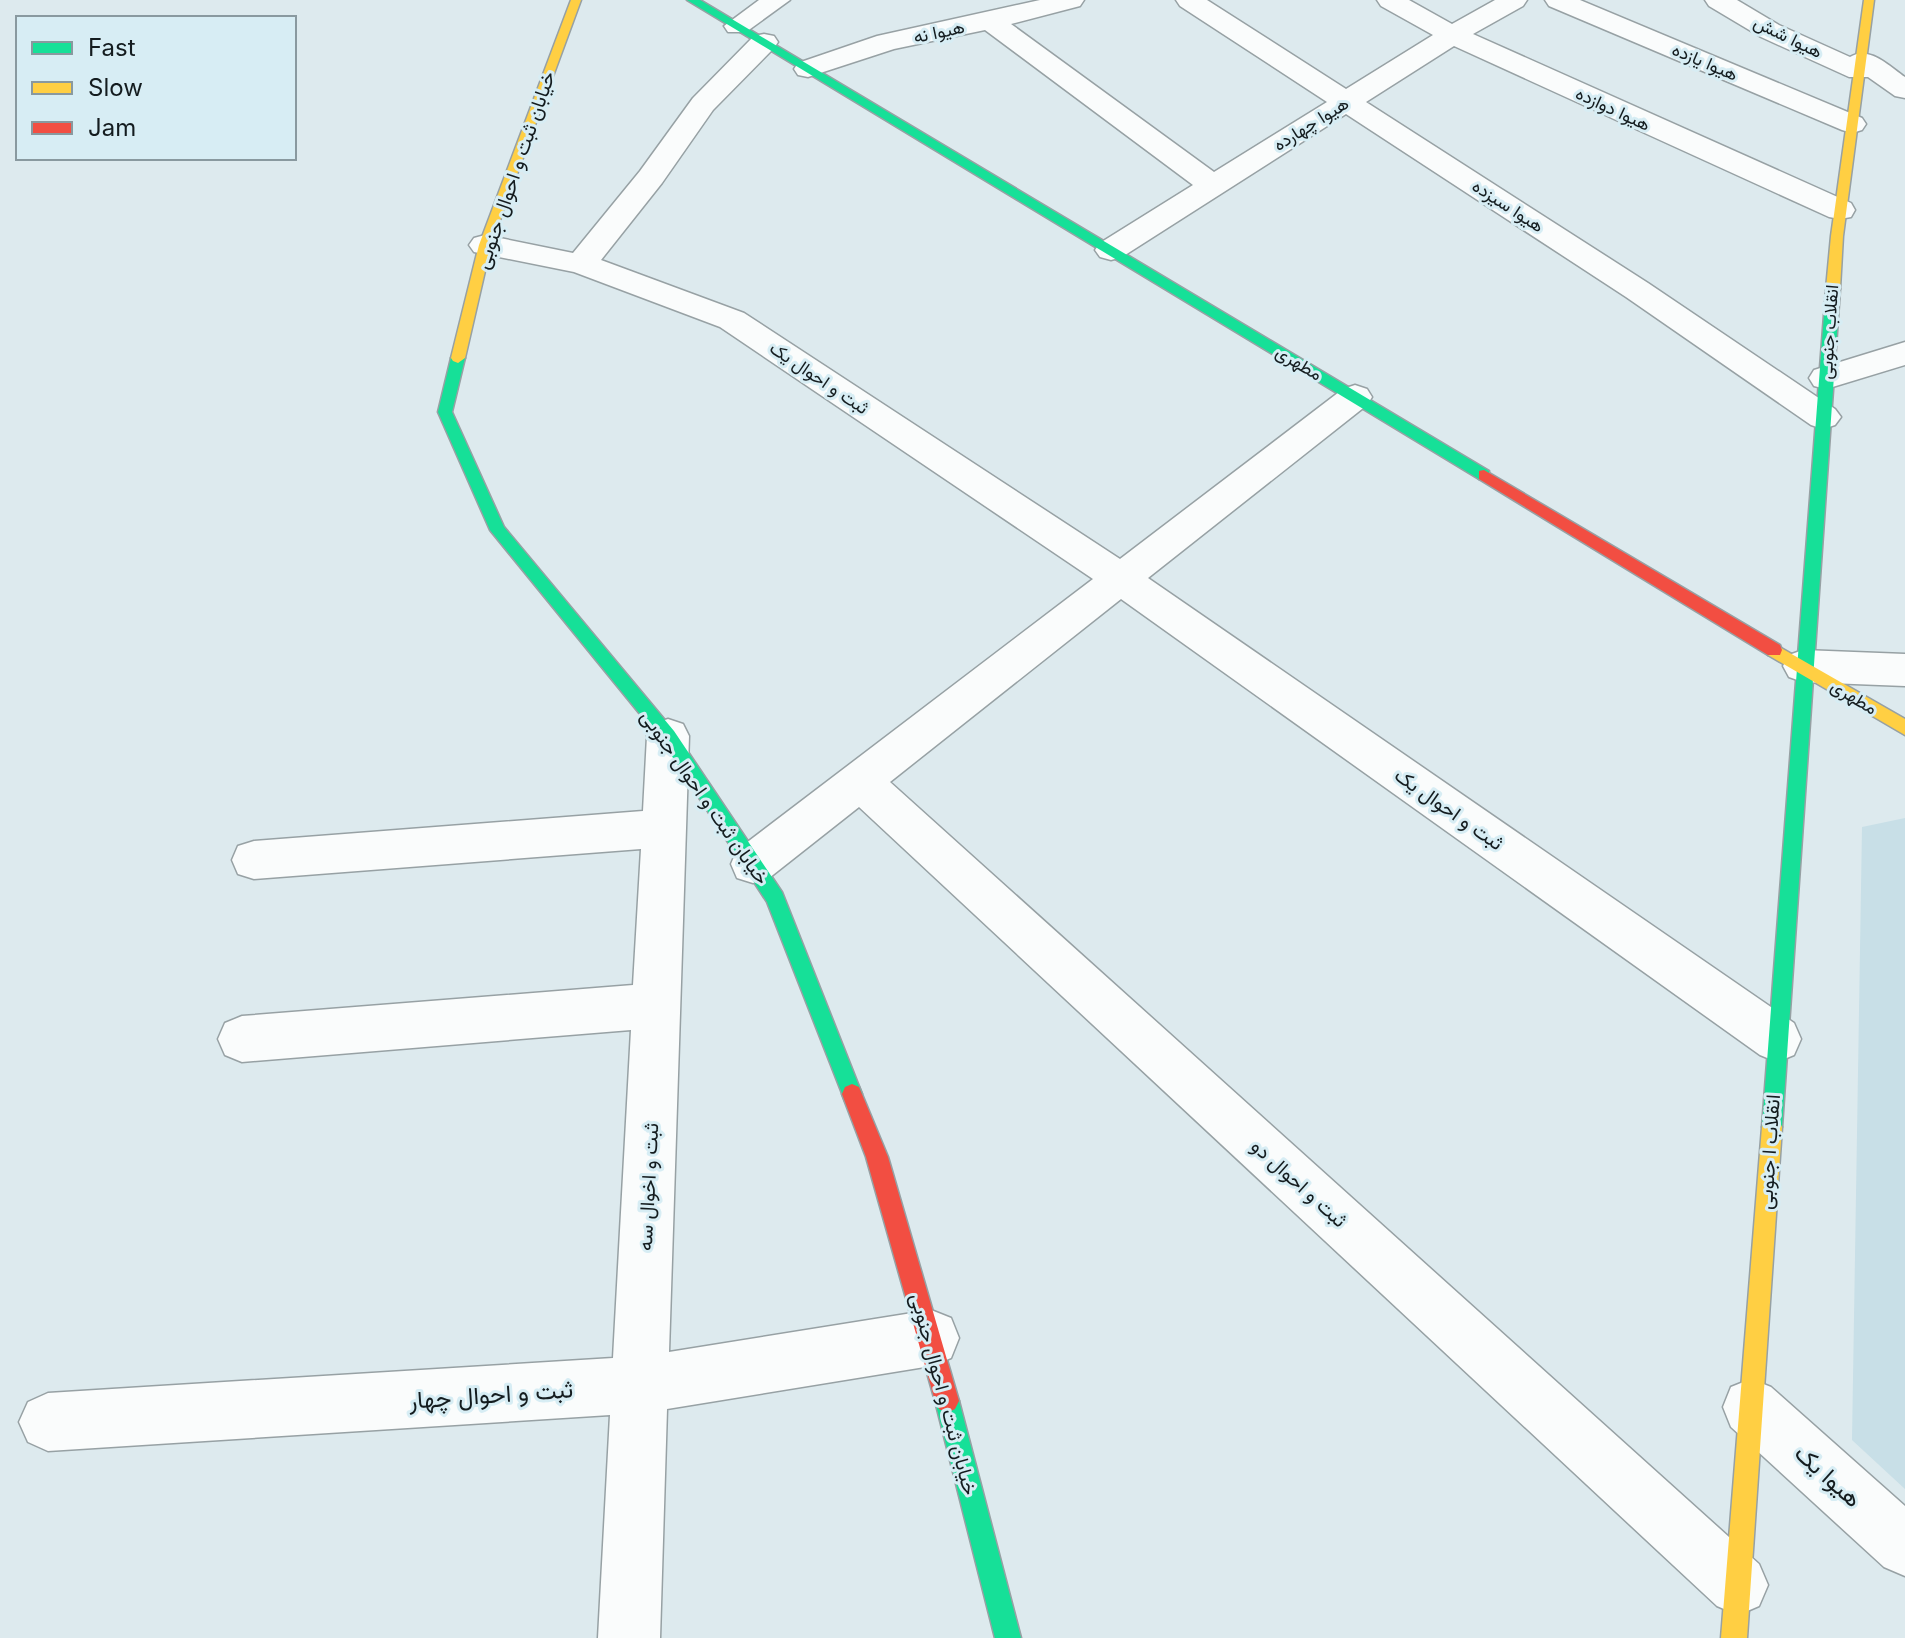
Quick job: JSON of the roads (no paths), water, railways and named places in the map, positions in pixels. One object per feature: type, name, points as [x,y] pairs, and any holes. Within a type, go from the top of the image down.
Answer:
[{"type":"main road","name":"خیابان ثبت و احوال جنوبی","points":[[576,0],[485,245],[445,412],[498,530],[668,736],[775,898],[877,1157],[931,1338],[1008,1638]]},
{"type":"main road","name":"مطهری","points":[[692,0],[1905,728]]},
{"type":"main road","name":"انقلاب جنوبی","points":[[1803,666],[1840,210],[1869,0]]},
{"type":"main road","name":"انقلاب ا جنوبی","points":[[1734,1638],[1803,666]]},
{"type":"street","points":[[737,26],[777,0]]},
{"type":"street","name":"هیوا نه","points":[[808,69],[887,42],[990,21],[1071,0]]},
{"type":"street","name":"هیوا سیزده","points":[[1189,0],[1637,290],[1823,417]]},
{"type":"street","name":"هیوا دوازده","points":[[1390,0],[1452,35],[1840,210]]},
{"type":"street","name":"هیوا چهارده","points":[[1111,250],[1452,35],[1514,0]]},
{"type":"street","name":"هیوا یازده","points":[[1558,0],[1852,124]]},
{"type":"street","name":"هیوا شش","points":[[1718,0],[1770,31],[1860,65],[1905,90]]},
{"type":"street","points":[[990,21],[1213,186]]},
{"type":"street","points":[[581,264],[651,177],[703,104],[764,42]]},
{"type":"street","name":"ثبت و احوال یک","points":[[485,245],[581,264],[732,320],[1121,579],[1777,1039]]},
{"type":"street","points":[[1826,378],[1905,353]]},
{"type":"street","points":[[753,864],[1355,397]]},
{"type":"street","points":[[1803,666],[1905,670]]},
{"type":"street","name":"ثبت و اخوال سه","points":[[629,1638],[668,736]]},
{"type":"street","name":"ثبت و احوال دو","points":[[860,781],[1738,1585]]},
{"type":"street","points":[[254,860],[664,828]]},
{"type":"street","points":[[242,1039],[656,1006]]},
{"type":"street","name":"ثبت و احوال چهار","points":[[48,1422],[640,1385],[931,1338]]},
{"type":"street","name":"هیوا یک","points":[[1751,1407],[1905,1546]]}]
